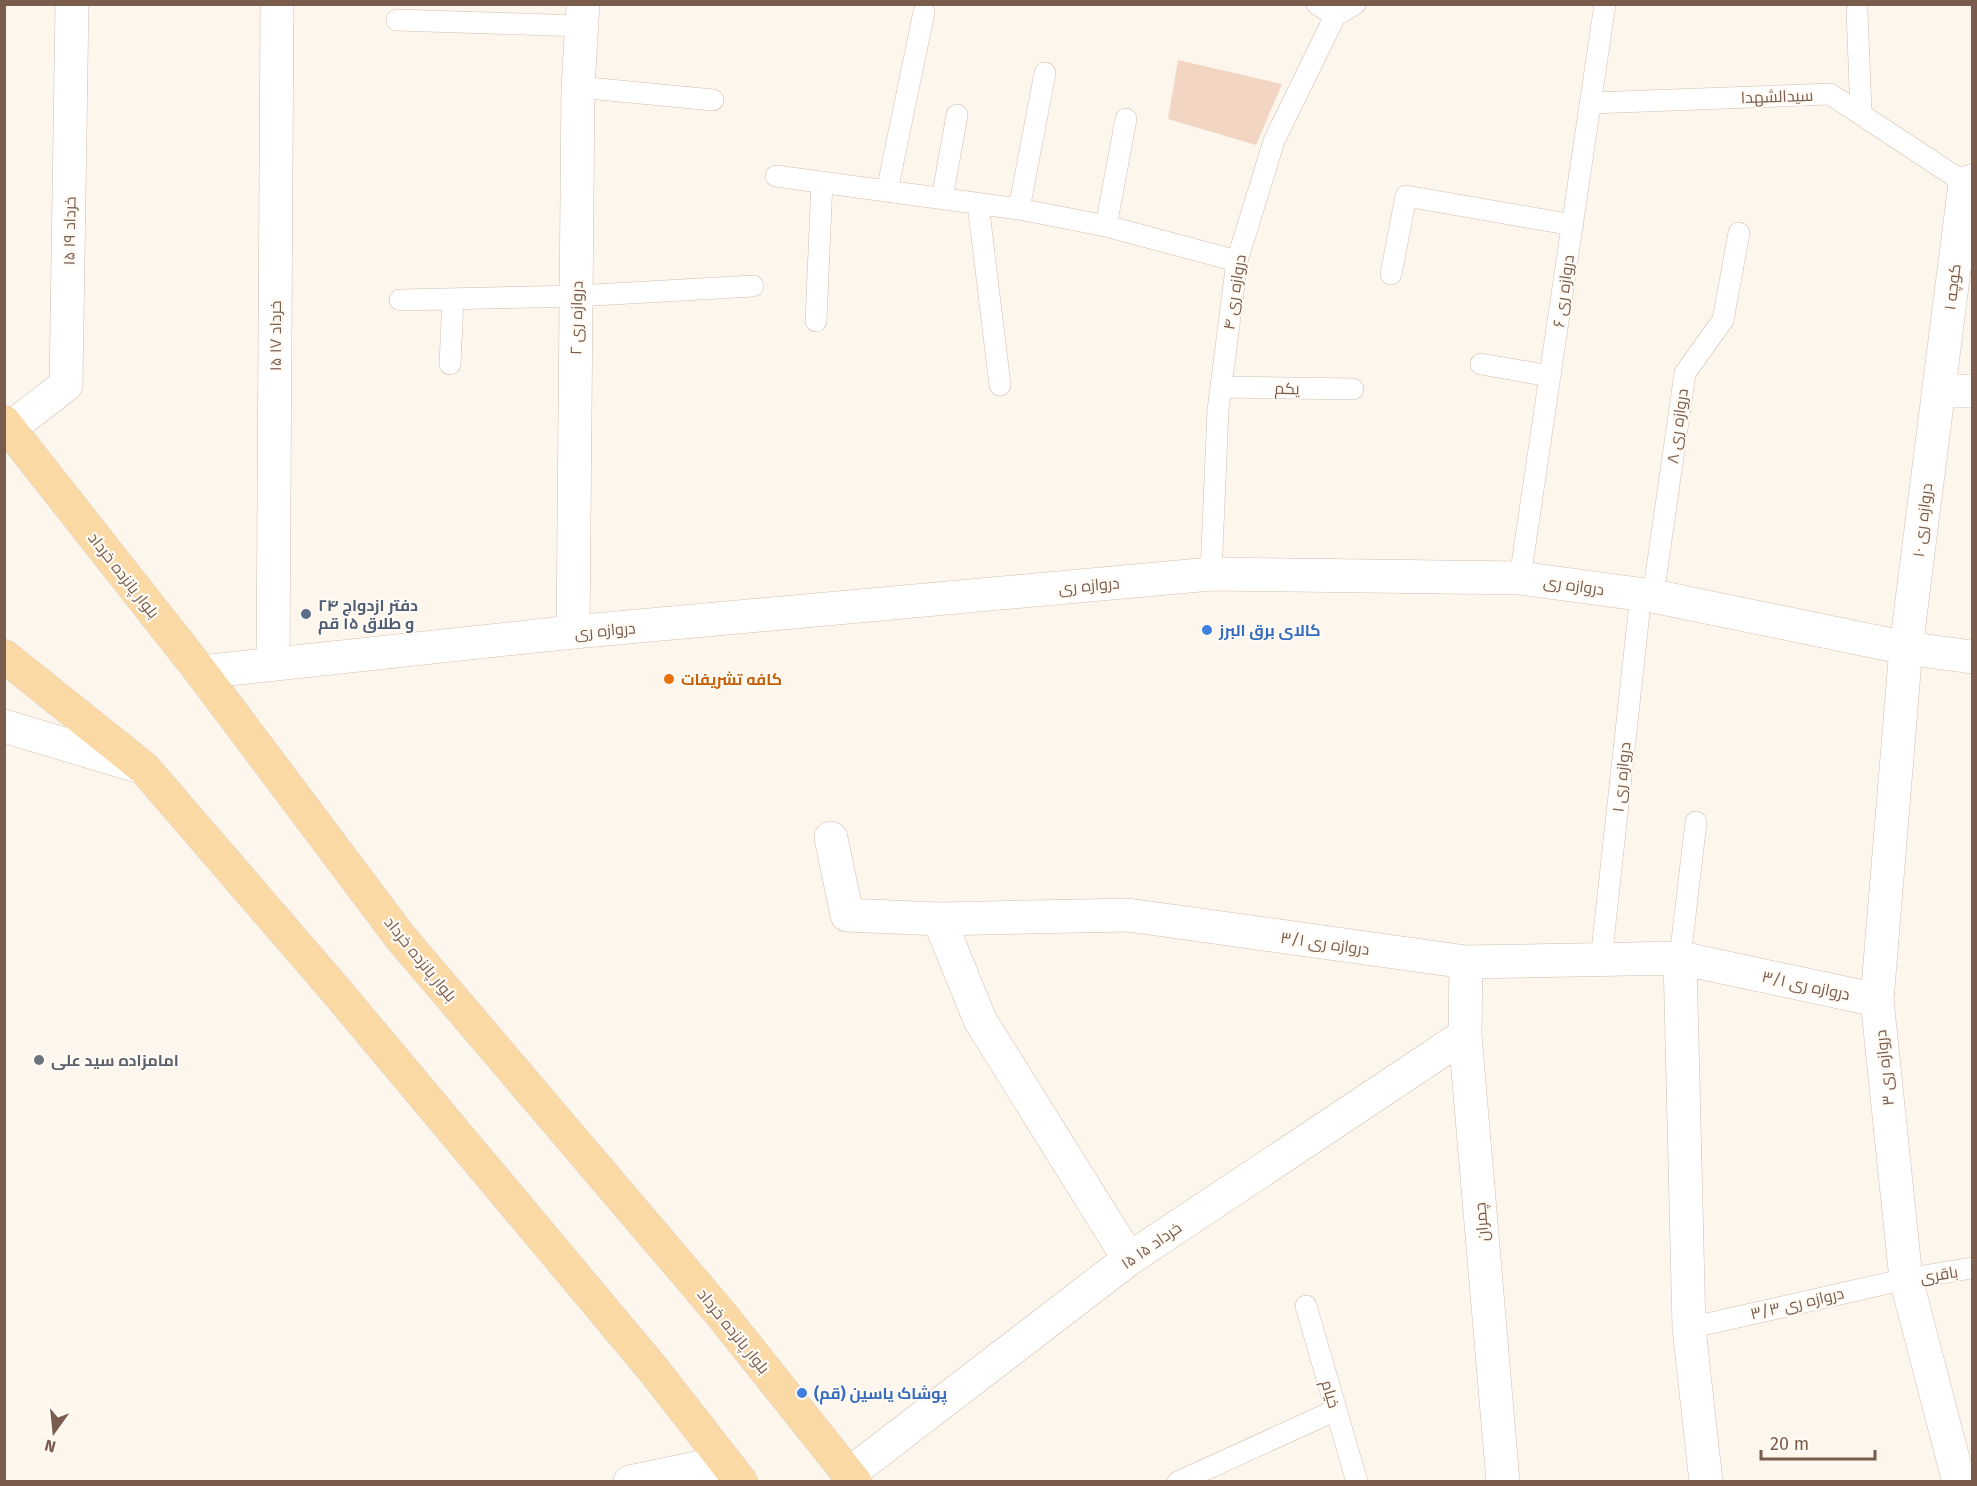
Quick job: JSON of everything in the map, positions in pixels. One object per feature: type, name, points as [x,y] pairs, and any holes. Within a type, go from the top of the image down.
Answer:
[{"type":"main road","name":"بلوار پانزده خرداد","points":[[7,426],[201,672],[402,938],[714,1305],[852,1478]]},
{"type":"main road","points":[[4,656],[144,768],[346,1002],[652,1368],[733,1472]]},
{"type":"street","name":"۱۵ خرداد ۱۹","points":[[7,426],[66,385],[72,5]]},
{"type":"street","name":"۱۵ خرداد ۱۷","points":[[273,664],[277,6]]},
{"type":"street","name":"دروازه ری ۲","points":[[573,632],[578,87],[582,15]]},
{"type":"street","name":"کوچه ۱","points":[[1939,392],[1969,182]]},
{"type":"street","points":[[1939,392],[1972,391]]},
{"type":"street","name":"دروازه ری ۱۰","points":[[1906,648],[1939,392]]},
{"type":"street","name":"دروازه ری","points":[[201,672],[573,632],[1211,574],[1520,578],[1647,595],[1906,648],[1972,657]]},
{"type":"street","name":"دروازه ری ۳","points":[[1906,648],[1877,1000],[1906,1279],[1959,1482]]},
{"type":"street","points":[[4,726],[144,768]]},
{"type":"street","name":"دروازه ری ۳/۱","points":[[831,838],[847,915],[939,919],[1128,915],[1466,962],[1680,958],[1877,1000]]},
{"type":"street","points":[[939,919],[980,1020],[1129,1259]]},
{"type":"street","points":[[1680,958],[1689,1328],[1706,1482]]},
{"type":"street","name":"چمران","points":[[1466,962],[1465,1035],[1503,1482]]},
{"type":"street","name":"۱۵ خرداد ۱۵","points":[[852,1478],[1129,1259],[1465,1035]]},
{"type":"street","points":[[630,1482],[733,1472]]},
{"type":"lane","points":[[1317,4],[1335,16],[1355,4]]},
{"type":"lane","name":"دروازه ری ۶","points":[[1520,578],[1605,4]]},
{"type":"lane","points":[[1857,11],[1861,112]]},
{"type":"lane","points":[[887,191],[924,12]]},
{"type":"lane","points":[[397,20],[582,15]]},
{"type":"lane","name":"دروازه ری ۴","points":[[1211,574],[1218,410],[1237,261],[1274,141],[1335,16]]},
{"type":"lane","points":[[1019,209],[1045,73]]},
{"type":"lane","points":[[578,87],[713,100]]},
{"type":"lane","name":"سیدالشهدا","points":[[1591,103],[1830,94],[1969,182]]},
{"type":"lane","points":[[942,199],[957,115]]},
{"type":"lane","points":[[1106,226],[1126,119]]},
{"type":"lane","points":[[776,176],[1019,209],[1106,226],[1237,261]]},
{"type":"lane","points":[[816,321],[822,182]]},
{"type":"lane","points":[[1391,274],[1406,196],[1573,225]]},
{"type":"lane","points":[[978,204],[1000,385]]},
{"type":"lane","name":"دروازه ری ۸","points":[[1647,595],[1685,373],[1723,320],[1739,233]]},
{"type":"lane","points":[[400,300],[576,296],[753,286]]},
{"type":"lane","points":[[450,364],[453,300]]},
{"type":"lane","points":[[1481,364],[1550,376]]},
{"type":"lane","name":"یکم","points":[[1221,387],[1353,389]]},
{"type":"lane","name":"دروازه ری ۱","points":[[1601,960],[1647,595]]},
{"type":"lane","points":[[1680,958],[1696,822]]},
{"type":"lane","name":"باقری","points":[[1906,1279],[1972,1268]]},
{"type":"lane","name":"دروازه ری ۳/۳","points":[[1689,1328],[1906,1279]]},
{"type":"lane","name":"خیام","points":[[1306,1306],[1357,1482]]},
{"type":"lane","points":[[1178,1482],[1336,1410]]},
{"type":"building","points":[[1178,60],[1282,84],[1256,145],[1168,119]]},
{"type":"place","name":"دفتر ازدواج ۲۴ و طلاق ۱۵ قم","points":[[306,614]]},
{"type":"place","name":"کالای برق البرز","points":[[1207,630]]},
{"type":"place","name":"کافه تشریفات","points":[[669,679]]},
{"type":"place","name":"امامزاده سید علی","points":[[39,1060]]},
{"type":"place","name":"پوشاک یاسین (قم)","points":[[802,1393]]}]
